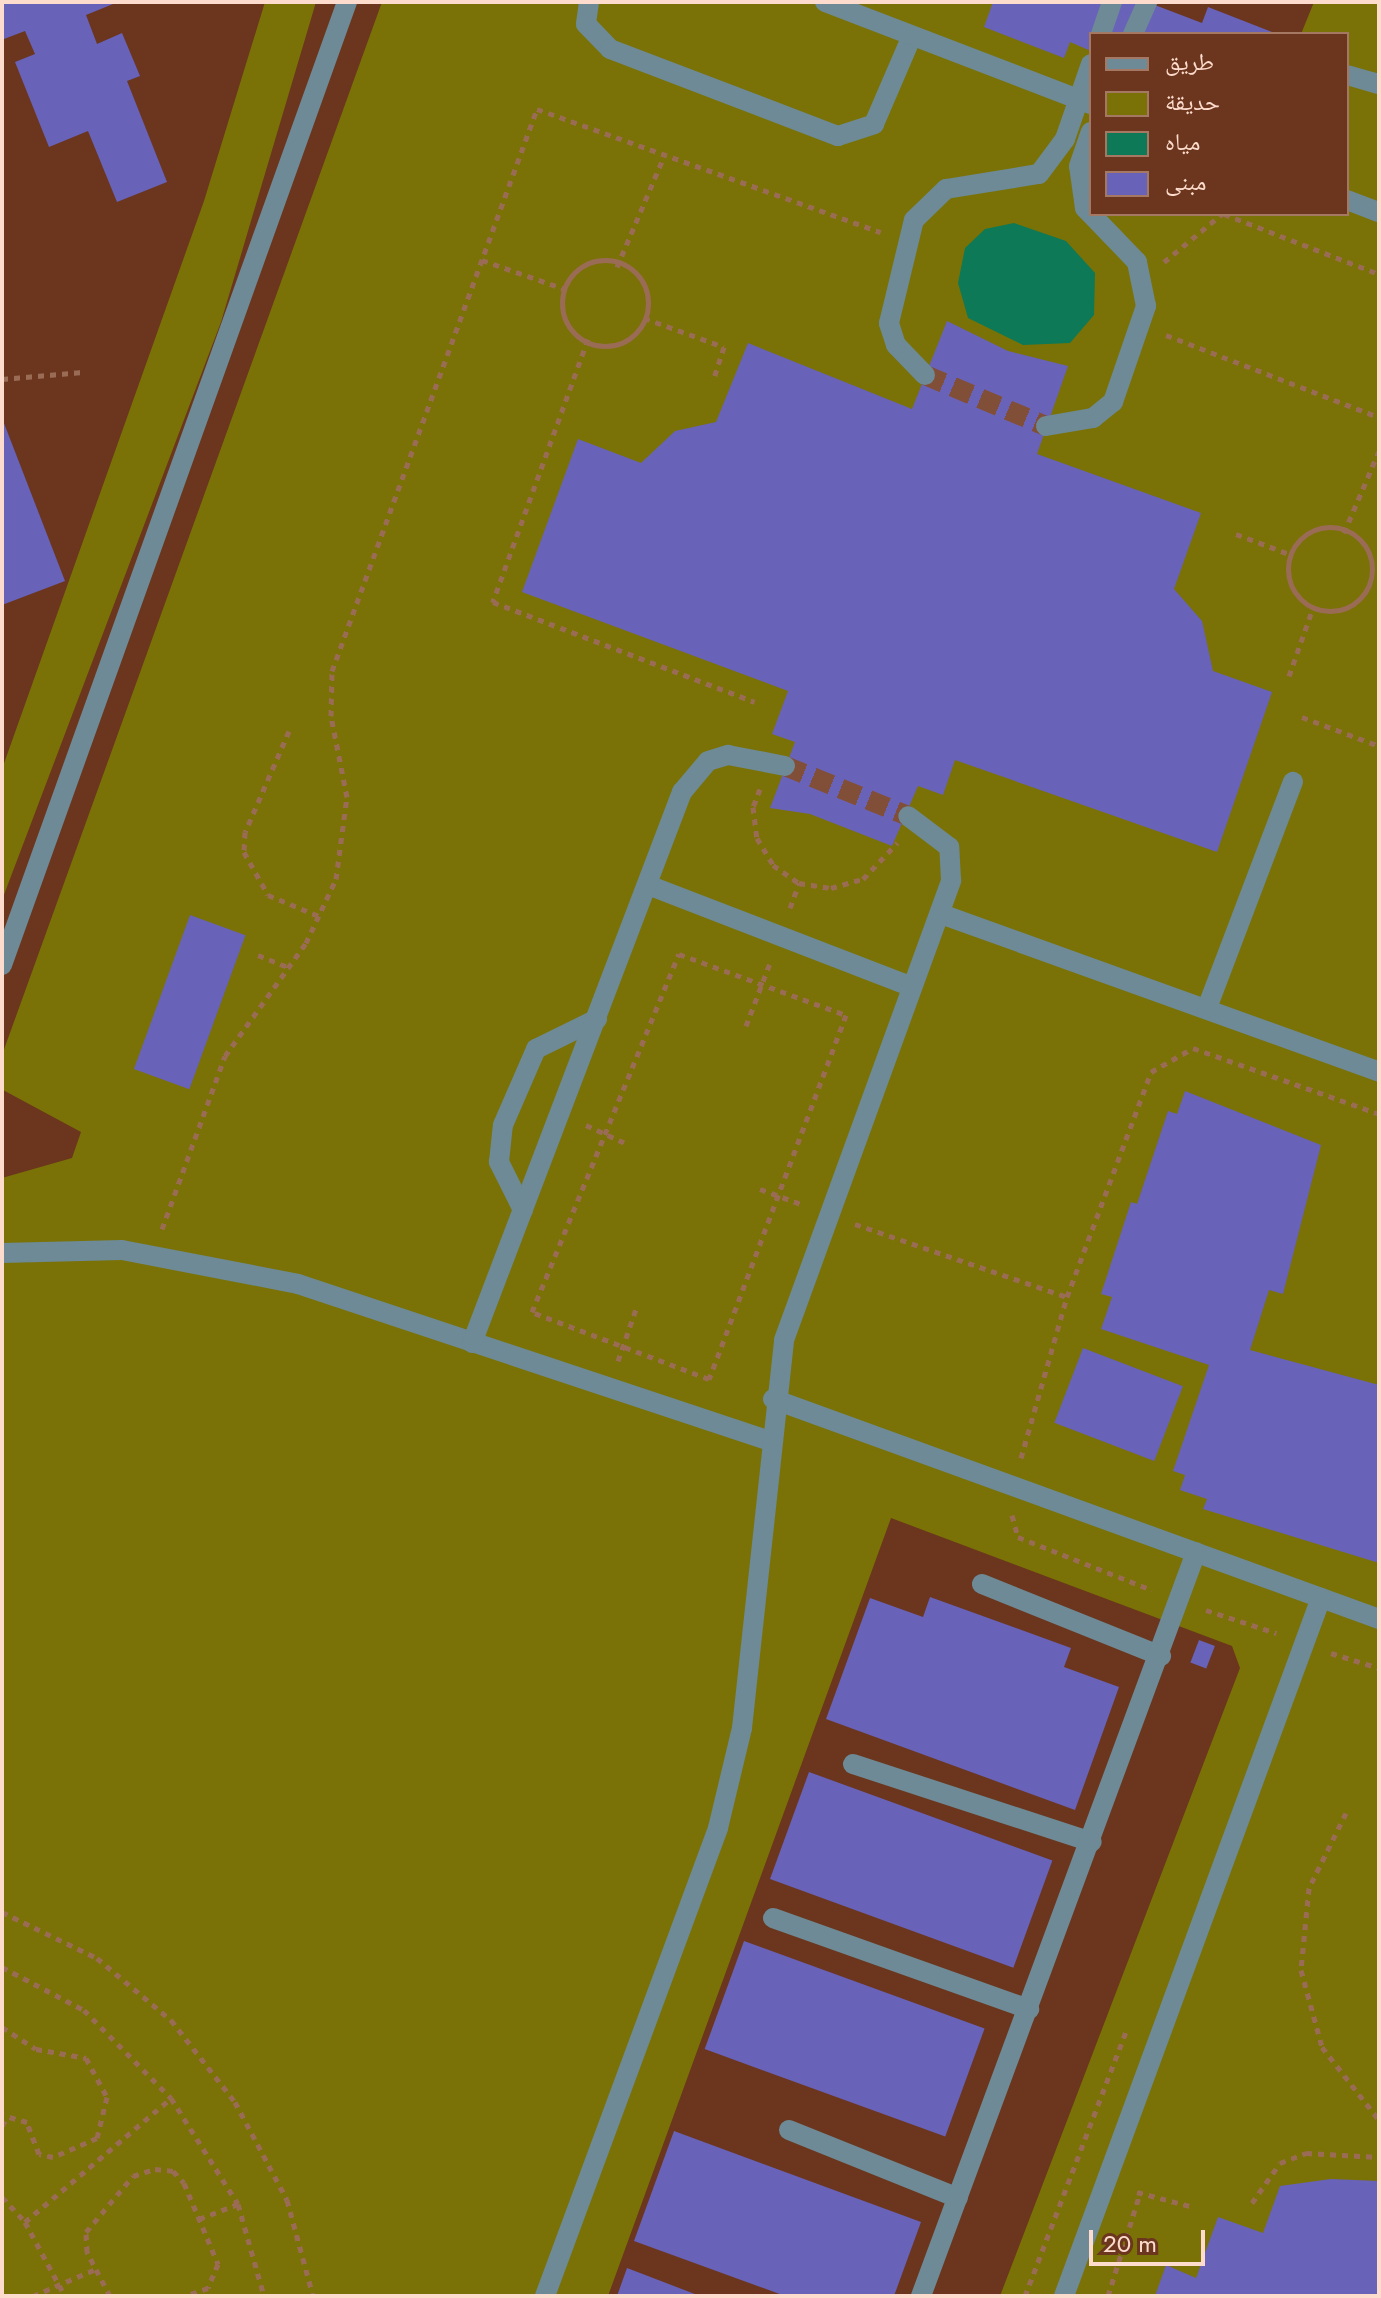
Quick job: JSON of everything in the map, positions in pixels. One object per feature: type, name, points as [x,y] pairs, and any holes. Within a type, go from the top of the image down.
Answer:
[{"type":"street","points":[[2,965],[347,2]]},
{"type":"street","points":[[589,2],[586,24],[610,49],[838,136],[874,124],[911,38]]},
{"type":"street","points":[[825,2],[911,38],[1085,102]]},
{"type":"street","points":[[1102,32],[1112,2]]},
{"type":"street","points":[[1134,32],[1147,2]]},
{"type":"street","points":[[1349,76],[1379,84]]},
{"type":"street","points":[[925,375],[896,345],[889,323],[908,242],[921,211],[946,189],[1039,174],[1065,139],[1085,102],[1089,77]]},
{"type":"street","points":[[1089,138],[1079,166],[1085,208],[1089,212]]},
{"type":"street","points":[[1349,201],[1379,212]]},
{"type":"street","points":[[1046,426],[1093,418],[1113,402],[1142,326],[1145,275],[1092,216]]},
{"type":"street","points":[[472,1343],[693,775],[728,755],[778,764]]},
{"type":"street","points":[[1207,1008],[1293,782]]},
{"type":"street","points":[[545,2296],[718,1828],[742,1728],[768,1440],[784,1340],[951,880],[949,847],[910,817]]},
{"type":"street","points":[[648,885],[912,987]]},
{"type":"street","points":[[941,914],[1379,1072]]},
{"type":"street","points":[[523,1210],[499,1162],[503,1125],[536,1049],[597,1019]]},
{"type":"street","points":[[2,1253],[70,1247],[153,1255],[298,1284],[768,1440]]},
{"type":"street","points":[[773,1399],[1379,1619]]},
{"type":"street","points":[[921,2296],[1161,1656],[1196,1552]]},
{"type":"street","points":[[982,1584],[1161,1656]]},
{"type":"street","points":[[1064,2296],[1321,1598]]},
{"type":"street","points":[[853,1764],[1092,1842]]},
{"type":"street","points":[[773,1918],[1029,2009]]},
{"type":"street","points":[[789,2130],[958,2198]]},
{"type":"path","points":[[153,1255],[225,1056],[321,917],[336,879],[347,811],[332,671],[537,109],[908,242]]},
{"type":"path","points":[[617,267],[665,154]]},
{"type":"path","points":[[1145,275],[1220,216]]},
{"type":"path","points":[[1228,216],[1379,274]]},
{"type":"path","points":[[600,259],[617,267],[639,275],[651,300],[637,336],[609,348],[571,332],[560,304],[573,269],[600,259]]},
{"type":"path","points":[[482,260],[565,289]]},
{"type":"path","points":[[644,318],[724,347],[713,381]]},
{"type":"path","points":[[1142,326],[1379,417]]},
{"type":"path","points":[[588,339],[493,602],[755,702]]},
{"type":"path","points":[[2,379],[83,372]]},
{"type":"path","points":[[1344,533],[1379,451]]},
{"type":"path","points":[[1329,525],[1364,543],[1375,567],[1361,600],[1330,613],[1295,596],[1286,569],[1292,555],[1300,536],[1329,525]]},
{"type":"path","points":[[1236,534],[1292,555]]},
{"type":"path","points":[[1289,676],[1314,605]]},
{"type":"path","points":[[1302,717],[1379,746]]},
{"type":"path","points":[[289,731],[245,832],[244,852],[268,895],[321,917]]},
{"type":"path","points":[[778,764],[753,807],[757,838],[773,865],[799,883],[831,888],[863,879],[888,858],[910,817]]},
{"type":"path","points":[[679,954],[846,1015],[709,1379],[532,1312],[605,1134],[679,954]]},
{"type":"path","points":[[258,955],[288,967]]},
{"type":"path","points":[[760,1189],[1067,1297],[1151,1072],[1171,1055],[1193,1048],[1217,1053],[1379,1114]]},
{"type":"path","points":[[560,1113],[625,1143]]},
{"type":"path","points":[[608,1388],[637,1306]]},
{"type":"path","points":[[1346,1813],[1309,1888],[1301,1970],[1322,2047],[1379,2120]]},
{"type":"path","points":[[2,1912],[97,1958],[171,2020],[235,2102],[287,2200],[313,2296]]},
{"type":"path","points":[[2,1967],[84,2010],[171,2098],[238,2204],[264,2296]]},
{"type":"path","points":[[2,2027],[36,2049],[86,2058],[107,2097],[97,2138],[53,2157],[39,2154],[27,2122],[5,2116],[2,2126]]},
{"type":"path","points":[[25,2222],[171,2098]]},
{"type":"path","points":[[1252,2203],[1280,2163],[1306,2153],[1379,2157]]},
{"type":"path","points":[[110,2296],[87,2252],[91,2217],[133,2176],[173,2171],[199,2219],[217,2277],[185,2296]]},
{"type":"path","points":[[1105,2184],[1190,2206]]},
{"type":"path","points":[[1108,2296],[1140,2193]]},
{"type":"path","points":[[2,2197],[25,2222],[61,2283],[65,2296]]},
{"type":"path","points":[[199,2219],[238,2204]]},
{"type":"path","points":[[33,2296],[96,2269]]},
{"type":"green space","points":[[265,2],[316,2],[221,322],[2,900],[2,769],[204,201]]},
{"type":"green space","points":[[382,2],[1129,2],[1093,32],[1089,32],[1089,216],[1349,216],[1349,32],[1302,32],[1314,2],[1379,2],[1379,2296],[1000,2296],[1240,1668],[1232,1646],[891,1518],[608,2296],[2,2296],[2,1178],[72,1158],[81,1132],[3,1090],[2,1055]]},
{"type":"water","points":[[1014,223],[1066,241],[1095,273],[1094,315],[1070,343],[1023,345],[968,318],[958,283],[965,248],[985,229]]},
{"type":"building","points":[[2,2],[118,2],[86,15],[97,44],[122,33],[140,76],[127,81],[167,182],[117,202],[88,131],[49,147],[15,62],[35,54],[25,31],[4,39]]},
{"type":"building","points":[[993,2],[1147,2],[1202,23],[1208,7],[1272,32],[1089,32],[1089,50],[1070,42],[1064,58],[984,27]]},
{"type":"building","points":[[947,321],[1008,351],[1068,366],[1037,454],[1201,513],[1174,589],[1202,621],[1213,671],[1272,692],[1217,852],[955,760],[943,795],[918,786],[892,846],[810,814],[770,808],[795,742],[772,734],[788,691],[522,592],[578,439],[641,463],[675,431],[716,422],[748,343],[912,409]]},
{"type":"building","points":[[2,418],[65,581],[2,605]]},
{"type":"building","points":[[190,915],[245,935],[189,1089],[134,1069]]},
{"type":"building","points":[[1185,1091],[1321,1145],[1283,1294],[1269,1290],[1250,1350],[1379,1385],[1379,1563],[1203,1509],[1207,1499],[1180,1490],[1185,1475],[1173,1471],[1209,1365],[1101,1329],[1112,1297],[1101,1294],[1131,1202],[1137,1204],[1168,1111],[1177,1114]]},
{"type":"building","points":[[1083,1348],[1183,1386],[1154,1461],[1054,1423]]},
{"type":"building","points":[[930,1597],[1071,1648],[1064,1667],[1119,1687],[1075,1810],[826,1719],[870,1598],[923,1617]]},
{"type":"building","points":[[1199,1640],[1215,1646],[1206,1668],[1190,1662]]},
{"type":"building","points":[[809,1772],[1052,1861],[1013,1968],[770,1879]]},
{"type":"building","points":[[744,1941],[985,2029],[945,2137],[705,2049]]},
{"type":"building","points":[[674,2131],[921,2222],[894,2296],[785,2296],[634,2241]]},
{"type":"building","points":[[1331,2179],[1379,2181],[1379,2296],[1155,2296],[1166,2265],[1196,2278],[1218,2217],[1263,2233],[1280,2186]]},
{"type":"building","points":[[627,2268],[700,2296],[617,2296]]},
{"type":"tunnel","points":[[925,375],[1046,426]]},
{"type":"tunnel","points":[[785,766],[908,816]]}]
